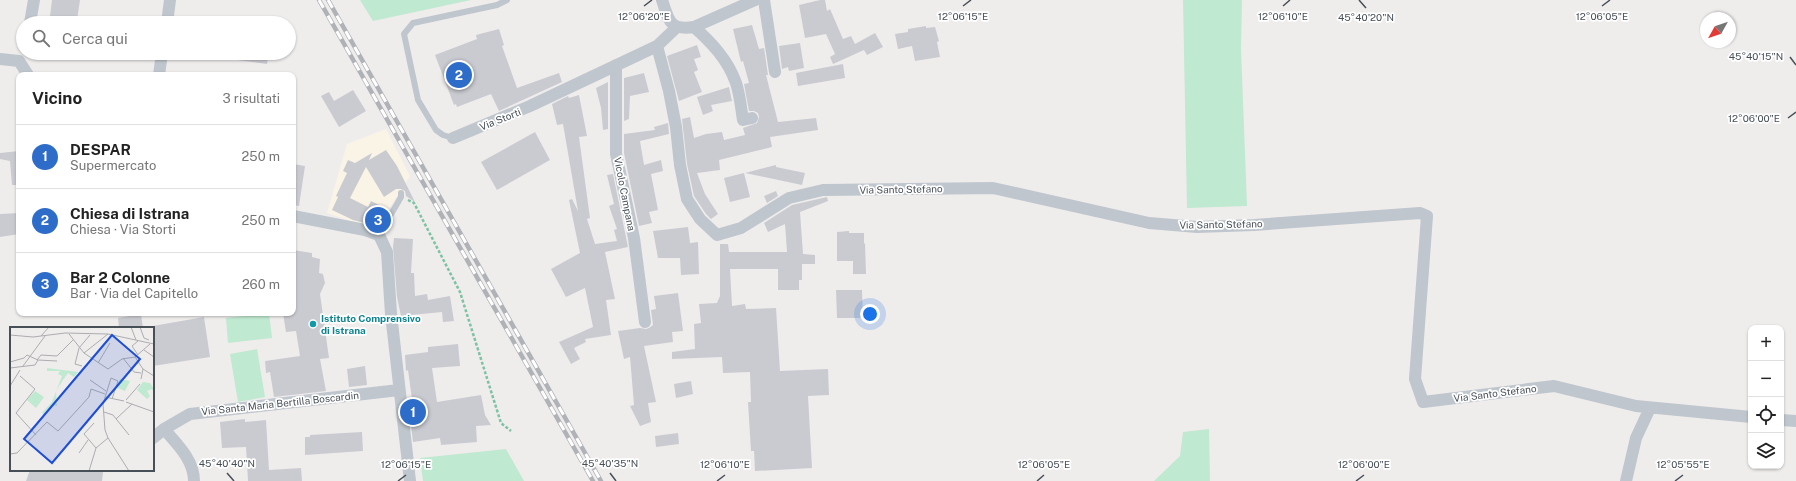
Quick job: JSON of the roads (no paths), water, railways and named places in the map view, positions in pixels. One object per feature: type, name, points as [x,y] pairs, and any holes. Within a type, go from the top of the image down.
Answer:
[{"type":"street","points":[[31,16],[34,0]]},
{"type":"street","points":[[168,16],[170,0]]},
{"type":"street","points":[[662,0],[669,20],[677,27],[684,29],[694,27],[754,0]]},
{"type":"street","points":[[764,0],[775,72]]},
{"type":"street","name":"Via Storti","points":[[453,138],[530,106],[656,46],[677,27]]},
{"type":"street","points":[[694,27],[714,44],[726,64],[736,84],[743,120],[752,118]]},
{"type":"street","name":"Via Santo Stefano","points":[[656,46],[669,91],[676,127],[680,165],[687,199],[700,219],[718,235],[741,228],[789,198],[823,190],[993,188],[1149,223],[1197,227],[1254,225],[1420,214],[1427,216],[1415,379],[1423,402],[1554,386],[1636,406],[1748,417]]},
{"type":"street","points":[[0,59],[16,58]]},
{"type":"street","points":[[23,60],[27,72]]},
{"type":"street","points":[[159,72],[161,60]]},
{"type":"street","name":"Vicolo Campana","points":[[616,65],[616,154],[635,246],[646,322]]},
{"type":"street","points":[[296,217],[365,230],[379,235],[387,252],[391,314],[410,481]]},
{"type":"street","name":"Via Santa Maria Bertilla Boscardin","points":[[154,437],[164,428],[190,414],[399,390]]},
{"type":"street","points":[[1626,481],[1636,438],[1650,408]]},
{"type":"street","points":[[1784,420],[1796,421]]},
{"type":"street","points":[[164,428],[182,450],[194,470],[194,481]]},
{"type":"lane","name":"Via Storti","points":[[453,138],[443,135],[436,130],[418,100],[404,34],[413,23],[497,5],[507,0]]},
{"type":"lane","points":[[379,235],[401,198],[401,193]]},
{"type":"railway","points":[[319,0],[593,481]]},
{"type":"railway","points":[[328,0],[601,481]]},
{"type":"place","name":"Chiesa di Istrana","points":[[459,75]]},
{"type":"place","name":"Bar 2 Colonne","points":[[378,220]]},
{"type":"place","name":"Istituto Comprensivo di Istrana","points":[[313,324]]},
{"type":"place","name":"DESPAR","points":[[413,412]]}]
